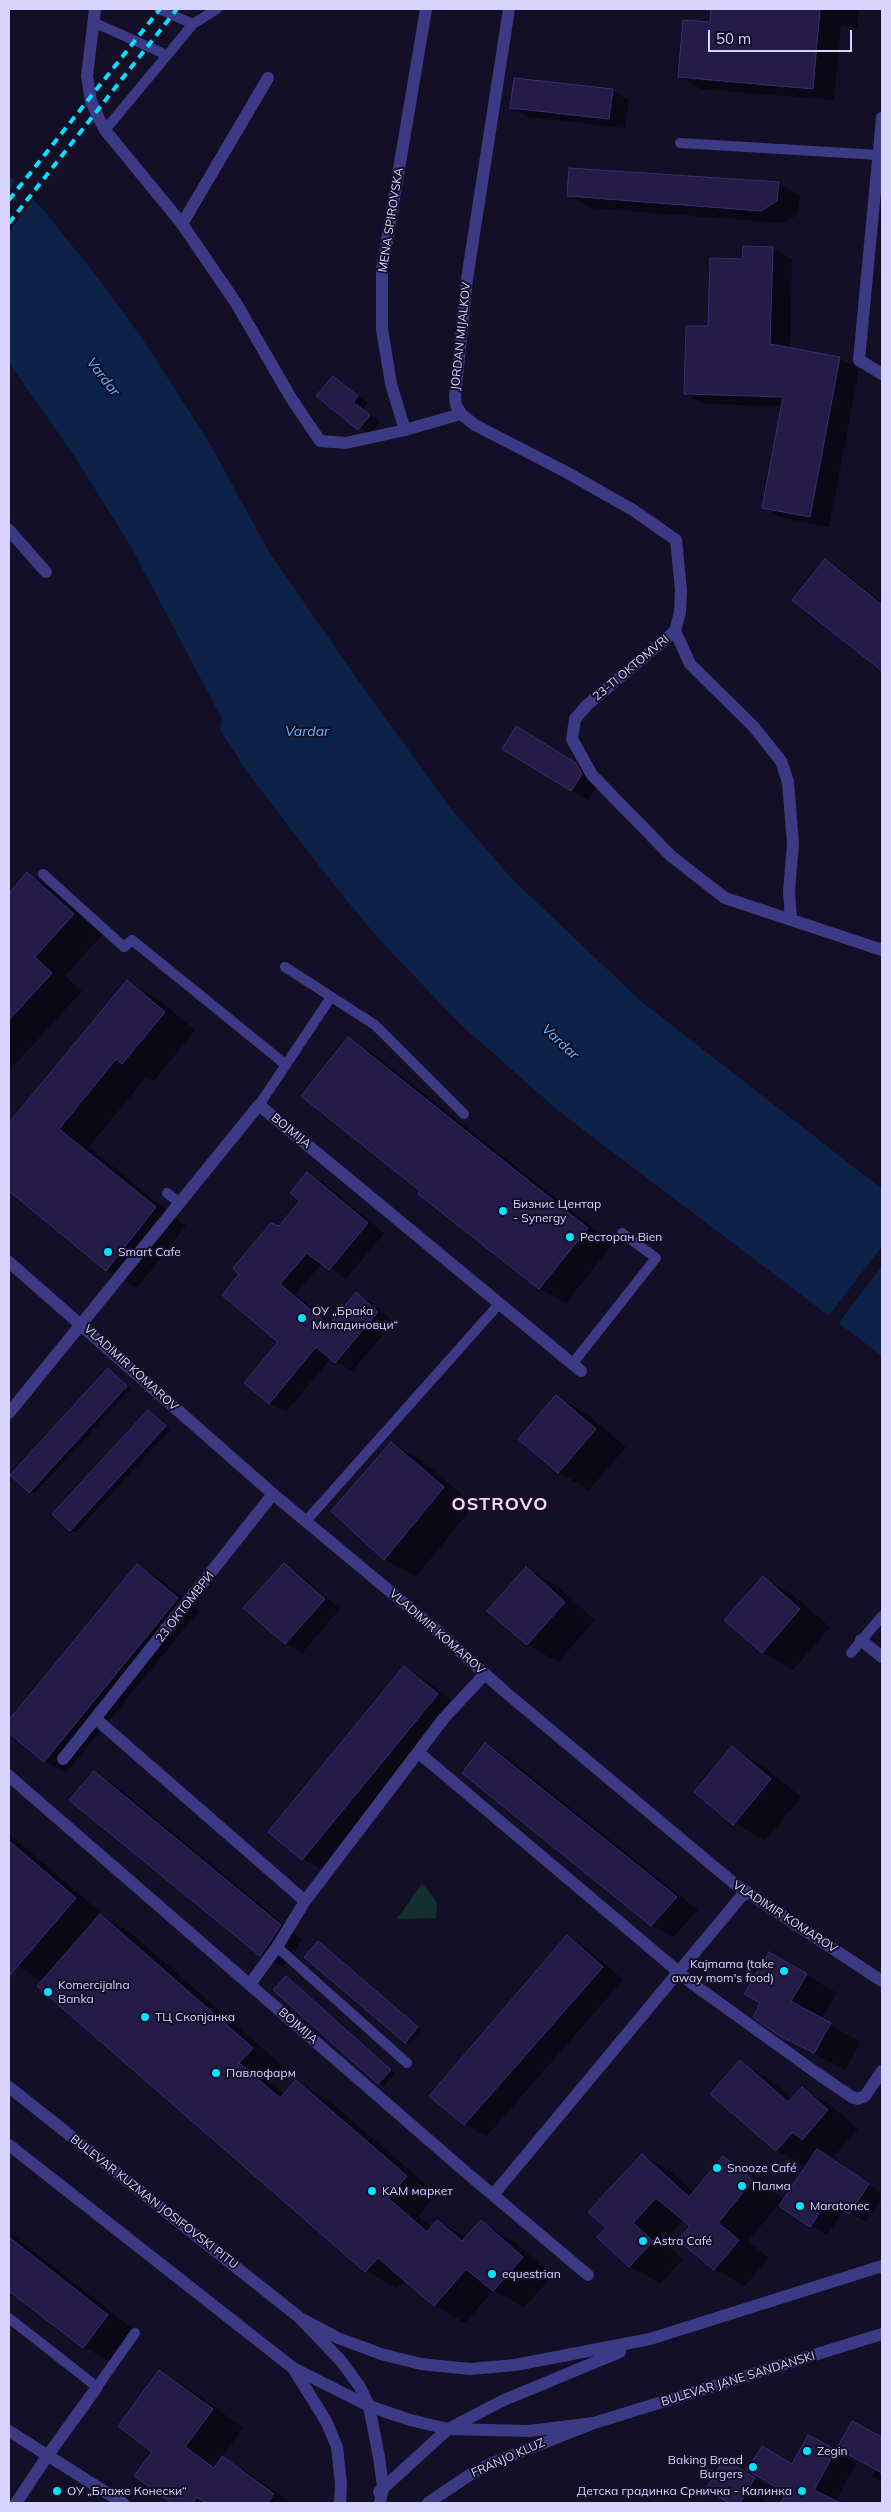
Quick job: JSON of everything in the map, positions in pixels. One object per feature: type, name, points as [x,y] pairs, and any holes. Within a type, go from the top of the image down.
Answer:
[{"type":"street","points":[[95,9],[87,76],[91,101],[105,130],[182,224],[236,303],[291,398],[320,440],[346,443],[405,430],[462,414],[474,425],[566,472],[633,510],[676,540],[681,590],[680,612],[675,631]]},
{"type":"street","name":"MENA SPIROVSKA","points":[[405,430],[391,384],[382,329],[382,270],[426,9]]},
{"type":"street","name":"JORDAN MIJALKOV","points":[[462,414],[455,396],[467,278],[509,9]]},
{"type":"street","points":[[182,224],[268,78]]},
{"type":"street","points":[[882,118],[859,360],[882,374]]},
{"type":"street","points":[[9,530],[46,572]]},
{"type":"street","name":"23-TI OKTOMVRI","points":[[791,920],[789,891],[794,844],[788,782],[781,761],[753,726],[690,664],[675,631],[587,705],[575,719],[572,739],[592,775],[671,856],[725,898],[791,920],[882,950]]},
{"type":"street","name":"BOJMIJA","points":[[9,1413],[259,1105],[577,1367]]},
{"type":"street","name":"VLADIMIR KOMAROV","points":[[9,1262],[82,1324],[273,1494],[434,1628],[484,1674],[744,1892],[882,1981]]},
{"type":"street","name":"23 ОКТОМВРИ","points":[[63,1758],[96,1719],[273,1494]]},
{"type":"street","points":[[861,1640],[882,1657]]},
{"type":"street","points":[[250,1984],[277,1947],[305,1901],[444,1718],[484,1674]]},
{"type":"street","points":[[96,1719],[305,1901]]},
{"type":"street","points":[[419,1753],[680,1972],[722,2005],[852,2097],[858,2099],[865,2096],[882,2071]]},
{"type":"street","name":"BOJMIJA","points":[[9,1776],[588,2275]]},
{"type":"street","points":[[493,2195],[680,1972],[744,1892]]},
{"type":"street","name":"BULEVAR KUZMAN JOSIFOVSKI PITU","points":[[9,2087],[300,2318],[341,2361],[360,2387],[369,2406]]},
{"type":"street","points":[[9,2145],[293,2368],[369,2406],[410,2420],[448,2429],[530,2431],[594,2423]]},
{"type":"street","points":[[371,2503],[382,2487],[448,2429],[504,2400],[650,2339],[882,2266]]},
{"type":"street","name":"BULEVAR KUZMAN JOSIFOVSKI PITU","points":[[300,2318],[338,2338],[408,2361],[445,2368],[470,2369],[515,2365],[650,2339]]},
{"type":"street","name":"BULEVAR JANE SANDANSKI","points":[[594,2423],[882,2334]]},
{"type":"street","points":[[293,2368],[326,2421],[337,2447],[341,2484],[340,2503]]},
{"type":"street","points":[[16,2503],[97,2387]]},
{"type":"street","points":[[369,2406],[379,2457],[382,2487],[380,2503]]},
{"type":"street","name":"FRANJO KLUZ","points":[[428,2503],[468,2476],[490,2464],[594,2423]]},
{"type":"street","points":[[9,2431],[123,2503]]},
{"type":"lane","points":[[160,9],[193,24]]},
{"type":"lane","points":[[105,130],[193,24],[217,9]]},
{"type":"lane","points":[[93,22],[168,55]]},
{"type":"lane","points":[[680,143],[879,155]]},
{"type":"lane","points":[[43,874],[124,947],[132,940],[285,1064]]},
{"type":"lane","points":[[285,967],[375,1025],[464,1114]]},
{"type":"lane","points":[[259,1105],[331,997]]},
{"type":"lane","points":[[168,1193],[180,1203]]},
{"type":"lane","points":[[577,1367],[656,1258],[622,1233]]},
{"type":"lane","points":[[306,1521],[500,1303]]},
{"type":"lane","points":[[851,1653],[882,1616]]},
{"type":"lane","points":[[277,1947],[408,2063]]},
{"type":"lane","points":[[9,2318],[97,2387],[135,2333]]},
{"type":"green space","points":[[422,1883],[437,1902],[436,1918],[397,1919]]},
{"type":"water","name":"Vardar","points":[[9,175],[45,212],[99,279],[146,344],[210,444],[269,552],[360,683],[452,810],[513,880],[642,1002],[882,1189],[882,1356],[561,1113],[461,1025],[378,938],[334,885],[250,776],[220,730],[222,719],[130,545],[71,451],[9,363]]},
{"type":"pier","points":[[17,179],[35,198],[9,232],[9,190]]},
{"type":"pier","points":[[882,1246],[882,1266],[837,1325],[827,1318]]},
{"type":"building","points":[[711,9],[820,9],[813,89],[678,77],[683,20],[710,22]]},
{"type":"building","points":[[514,78],[613,89],[609,119],[510,108]]},
{"type":"building","points":[[569,168],[779,182],[777,201],[761,211],[567,196]]},
{"type":"building","points":[[743,246],[773,247],[770,344],[840,357],[810,517],[762,508],[783,397],[684,394],[686,326],[708,326],[710,258],[742,259]]},
{"type":"building","points":[[333,376],[358,396],[353,402],[370,415],[358,430],[316,396]]},
{"type":"building","points":[[825,559],[882,605],[882,671],[792,600]]},
{"type":"building","points":[[516,726],[576,763],[582,774],[571,791],[502,749]]},
{"type":"building","points":[[27,872],[74,914],[35,957],[52,973],[9,1020],[9,893]]},
{"type":"building","points":[[127,980],[165,1012],[122,1064],[116,1059],[59,1129],[156,1207],[106,1271],[9,1191],[9,1123]]},
{"type":"building","points":[[348,1037],[588,1228],[539,1289],[418,1194],[420,1191],[301,1096]]},
{"type":"building","points":[[307,1172],[368,1223],[329,1270],[307,1253],[280,1284],[329,1325],[356,1292],[378,1312],[335,1363],[316,1347],[269,1404],[244,1383],[278,1342],[222,1295],[239,1274],[233,1268],[271,1223],[279,1226],[300,1201],[290,1193]]},
{"type":"building","points":[[108,1368],[127,1386],[29,1493],[10,1475]]},
{"type":"building","points":[[556,1395],[596,1429],[558,1473],[518,1439]]},
{"type":"building","points":[[148,1410],[166,1426],[70,1531],[52,1514]]},
{"type":"building","points":[[391,1442],[444,1487],[384,1560],[331,1511]]},
{"type":"building","points":[[284,1563],[325,1599],[285,1644],[243,1608]]},
{"type":"building","points":[[137,1564],[178,1598],[44,1762],[9,1733],[9,1720]]},
{"type":"building","points":[[526,1567],[565,1602],[527,1645],[487,1611]]},
{"type":"building","points":[[763,1576],[800,1609],[762,1653],[724,1620]]},
{"type":"building","points":[[404,1666],[438,1694],[302,1860],[268,1832]]},
{"type":"building","points":[[485,1743],[677,1897],[651,1926],[462,1773]]},
{"type":"building","points":[[732,1746],[771,1779],[733,1825],[694,1792]]},
{"type":"building","points":[[94,1771],[281,1925],[260,1956],[69,1800]]},
{"type":"building","points":[[9,1841],[76,1898],[9,1976]]},
{"type":"building","points":[[100,1914],[253,2048],[239,2063],[280,2098],[296,2080],[407,2176],[388,2198],[427,2232],[437,2220],[462,2241],[481,2220],[523,2257],[493,2291],[466,2269],[434,2306],[378,2258],[365,2272],[37,1986]]},
{"type":"building","points":[[567,1935],[603,1967],[464,2125],[429,2096]]},
{"type":"building","points":[[318,1941],[418,2027],[405,2043],[304,1957]]},
{"type":"building","points":[[769,1952],[807,1974],[791,2001],[831,2023],[814,2053],[778,2035],[753,2017],[760,2003],[744,1994]]},
{"type":"building","points":[[286,1976],[391,2070],[378,2084],[273,1990]]},
{"type":"building","points":[[740,2060],[788,2102],[802,2087],[828,2110],[802,2140],[793,2132],[776,2151],[710,2094]]},
{"type":"building","points":[[817,2149],[869,2184],[849,2214],[828,2200],[810,2227],[779,2206]]},
{"type":"building","points":[[642,2154],[689,2197],[723,2156],[753,2180],[718,2223],[739,2240],[714,2270],[678,2240],[690,2226],[656,2198],[633,2223],[653,2241],[629,2267],[597,2237],[606,2228],[588,2212]]},
{"type":"building","points":[[9,2237],[108,2315],[83,2348],[9,2291]]},
{"type":"building","points":[[159,2370],[213,2409],[185,2447],[214,2468],[222,2456],[274,2494],[267,2503],[205,2503],[197,2497],[193,2503],[172,2503],[134,2476],[152,2452],[118,2426]]},
{"type":"building","points":[[852,2421],[882,2437],[882,2473],[837,2448]]},
{"type":"building","points":[[808,2435],[836,2450],[814,2490],[840,2503],[781,2503],[786,2493],[747,2470],[762,2446],[792,2464]]},
{"type":"building","points":[[724,2459],[755,2478],[740,2503],[729,2503],[706,2489]]},
{"type":"railway","points":[[9,200],[160,9]]},
{"type":"railway","points":[[9,223],[177,9]]},
{"type":"place","name":"Бизнис Центар - Synergy","points":[[503,1211]]},
{"type":"place","name":"Ресторан Bien","points":[[570,1237]]},
{"type":"place","name":"Smart Cafe","points":[[108,1252]]},
{"type":"place","name":"ОУ „Браќа Миладиновци“","points":[[302,1318]]},
{"type":"place","name":"Kajmama (take away mom's food)","points":[[784,1971]]},
{"type":"place","name":"Komercijalna Banka","points":[[48,1992]]},
{"type":"place","name":"ТЦ Скопјанка","points":[[145,2017]]},
{"type":"place","name":"Павлофарм","points":[[216,2073]]},
{"type":"place","name":"Snooze Café","points":[[717,2168]]},
{"type":"place","name":"Палма","points":[[742,2186]]},
{"type":"place","name":"KAM маркет","points":[[372,2191]]},
{"type":"place","name":"Maratonec","points":[[800,2206]]},
{"type":"place","name":"Astra Café","points":[[643,2241]]},
{"type":"place","name":"equestrian","points":[[492,2274]]},
{"type":"place","name":"Zegin","points":[[807,2451]]},
{"type":"place","name":"Baking Bread Burgers","points":[[753,2467]]},
{"type":"place","name":"ОУ „Блаже Конески“","points":[[57,2491]]},
{"type":"place","name":"Детска градинка Срничка - Калинка","points":[[802,2491]]},
{"type":"district","name":"OSTROVO","points":[[500,1505]]}]
